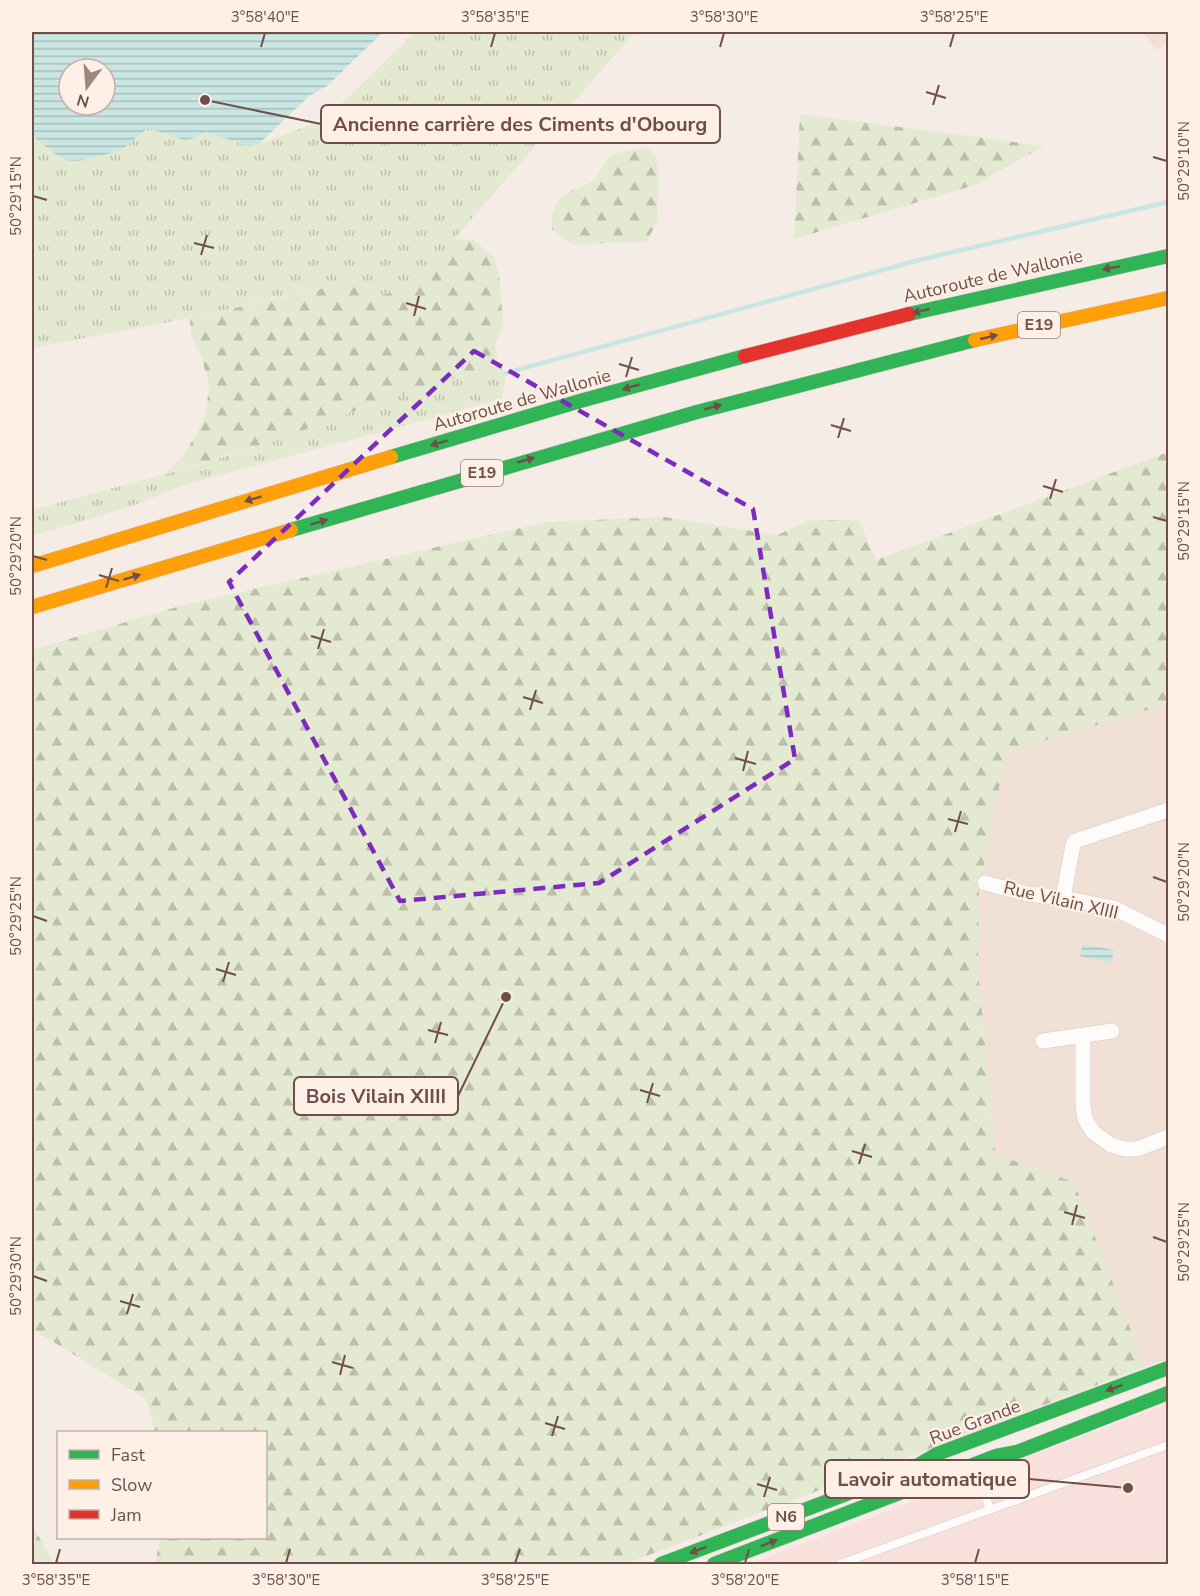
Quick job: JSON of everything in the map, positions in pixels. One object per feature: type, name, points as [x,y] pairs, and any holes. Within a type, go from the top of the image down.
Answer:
[{"type":"main road","name":"Autoroute de Wallonie","points":[[32,566],[495,426],[681,373],[897,316],[1168,256]]},
{"type":"main road","name":"E19","points":[[32,607],[695,412],[911,354],[1168,298]]},
{"type":"main road","points":[[32,554],[81,552]]},
{"type":"main road","points":[[32,615],[56,600]]},
{"type":"main road","name":"Rue Grande","points":[[661,1564],[910,1470],[937,1454],[1168,1368]]},
{"type":"main road","name":"N6","points":[[714,1564],[976,1460],[1017,1452],[1168,1393]]},
{"type":"street","points":[[1063,898],[1075,841],[1168,810]]},
{"type":"street","name":"Rue Vilain XIIII","points":[[985,883],[1028,894],[1114,908],[1168,935]]},
{"type":"street","points":[[1043,1041],[1112,1032]]},
{"type":"street","points":[[1083,1037],[1083,1106],[1085,1119],[1092,1132],[1111,1145],[1125,1149],[1137,1149],[1168,1137]]},
{"type":"lane","points":[[981,1448],[996,1432]]},
{"type":"lane","points":[[840,1564],[1168,1445]]},
{"type":"lane","points":[[1017,1452],[1005,1461],[1000,1473],[1008,1496],[1017,1500]]},
{"type":"lane","points":[[976,1460],[990,1510]]},
{"type":"highlighted area","points":[[474,351],[753,509],[795,759],[599,883],[400,901],[229,582]]},
{"type":"shaded area","points":[[1143,32],[1168,32],[1168,43],[1156,50]]},
{"type":"shaded area","points":[[1168,704],[1168,1359],[1145,1367],[1074,1182],[995,1154],[978,968],[979,890],[1005,752]]},
{"type":"shaded area","points":[[1168,1403],[1168,1564],[749,1564]]},
{"type":"green space","points":[[415,32],[635,32],[433,263],[395,291],[383,295],[350,285],[312,290],[190,318],[32,348],[32,135],[52,152],[120,151],[148,128],[184,140],[206,132],[249,146],[259,144],[326,119]]},
{"type":"green space","points":[[800,114],[1044,146],[975,185],[794,239]]},
{"type":"green space","points":[[647,147],[657,158],[659,179],[657,223],[646,242],[572,244],[552,229],[552,216],[558,201],[570,191],[594,181],[604,164],[614,154]]},
{"type":"green space","points":[[452,239],[473,240],[494,257],[499,277],[503,322],[495,346],[498,364],[373,404],[288,436],[164,475],[182,457],[198,432],[206,412],[209,385],[202,359],[191,336],[190,318],[333,286],[350,285],[383,295],[395,291],[433,263]]},
{"type":"green space","points":[[498,364],[506,373],[502,399],[187,484],[126,508],[32,536],[32,510],[199,465],[288,436],[373,404]]},
{"type":"green space","points":[[1168,452],[1168,704],[1006,752],[979,890],[978,968],[995,1154],[1074,1182],[1145,1367],[625,1564],[155,1564],[160,1539],[267,1539],[267,1431],[155,1431],[146,1399],[32,1329],[32,650],[180,606],[546,522],[665,517],[777,535],[810,520],[859,520],[876,560]]},
{"type":"green space","points":[[32,1524],[54,1564],[32,1564]]},
{"type":"water","points":[[32,32],[383,32],[327,86],[309,96],[259,144],[249,146],[206,132],[184,140],[148,128],[120,151],[75,161],[65,160],[32,135]]},
{"type":"water","points":[[1083,944],[1114,950],[1111,963],[1080,956]]},
{"type":"waterway","points":[[506,373],[923,259],[1168,202]]},
{"type":"traffic: fast","points":[[909,314],[1168,256]]},
{"type":"traffic: fast","points":[[291,530],[697,412],[975,340]]},
{"type":"traffic: fast","points":[[391,457],[580,401],[745,356]]},
{"type":"traffic: fast","points":[[661,1564],[910,1470],[937,1454],[1168,1368]]},
{"type":"traffic: fast","points":[[714,1564],[996,1456],[1017,1452],[1168,1393]]},
{"type":"traffic: slow","points":[[975,340],[1168,298]]},
{"type":"traffic: slow","points":[[32,566],[391,457]]},
{"type":"traffic: slow","points":[[32,607],[291,530]]},
{"type":"traffic: jam","points":[[745,356],[909,314]]},
{"type":"place","name":"Ancienne carrière des Ciments d'Obourg","points":[[205,100]]},
{"type":"place","name":"Bois Vilain XIIII","points":[[506,997]]},
{"type":"place","name":"Lavoir automatique","points":[[1128,1488]]}]
